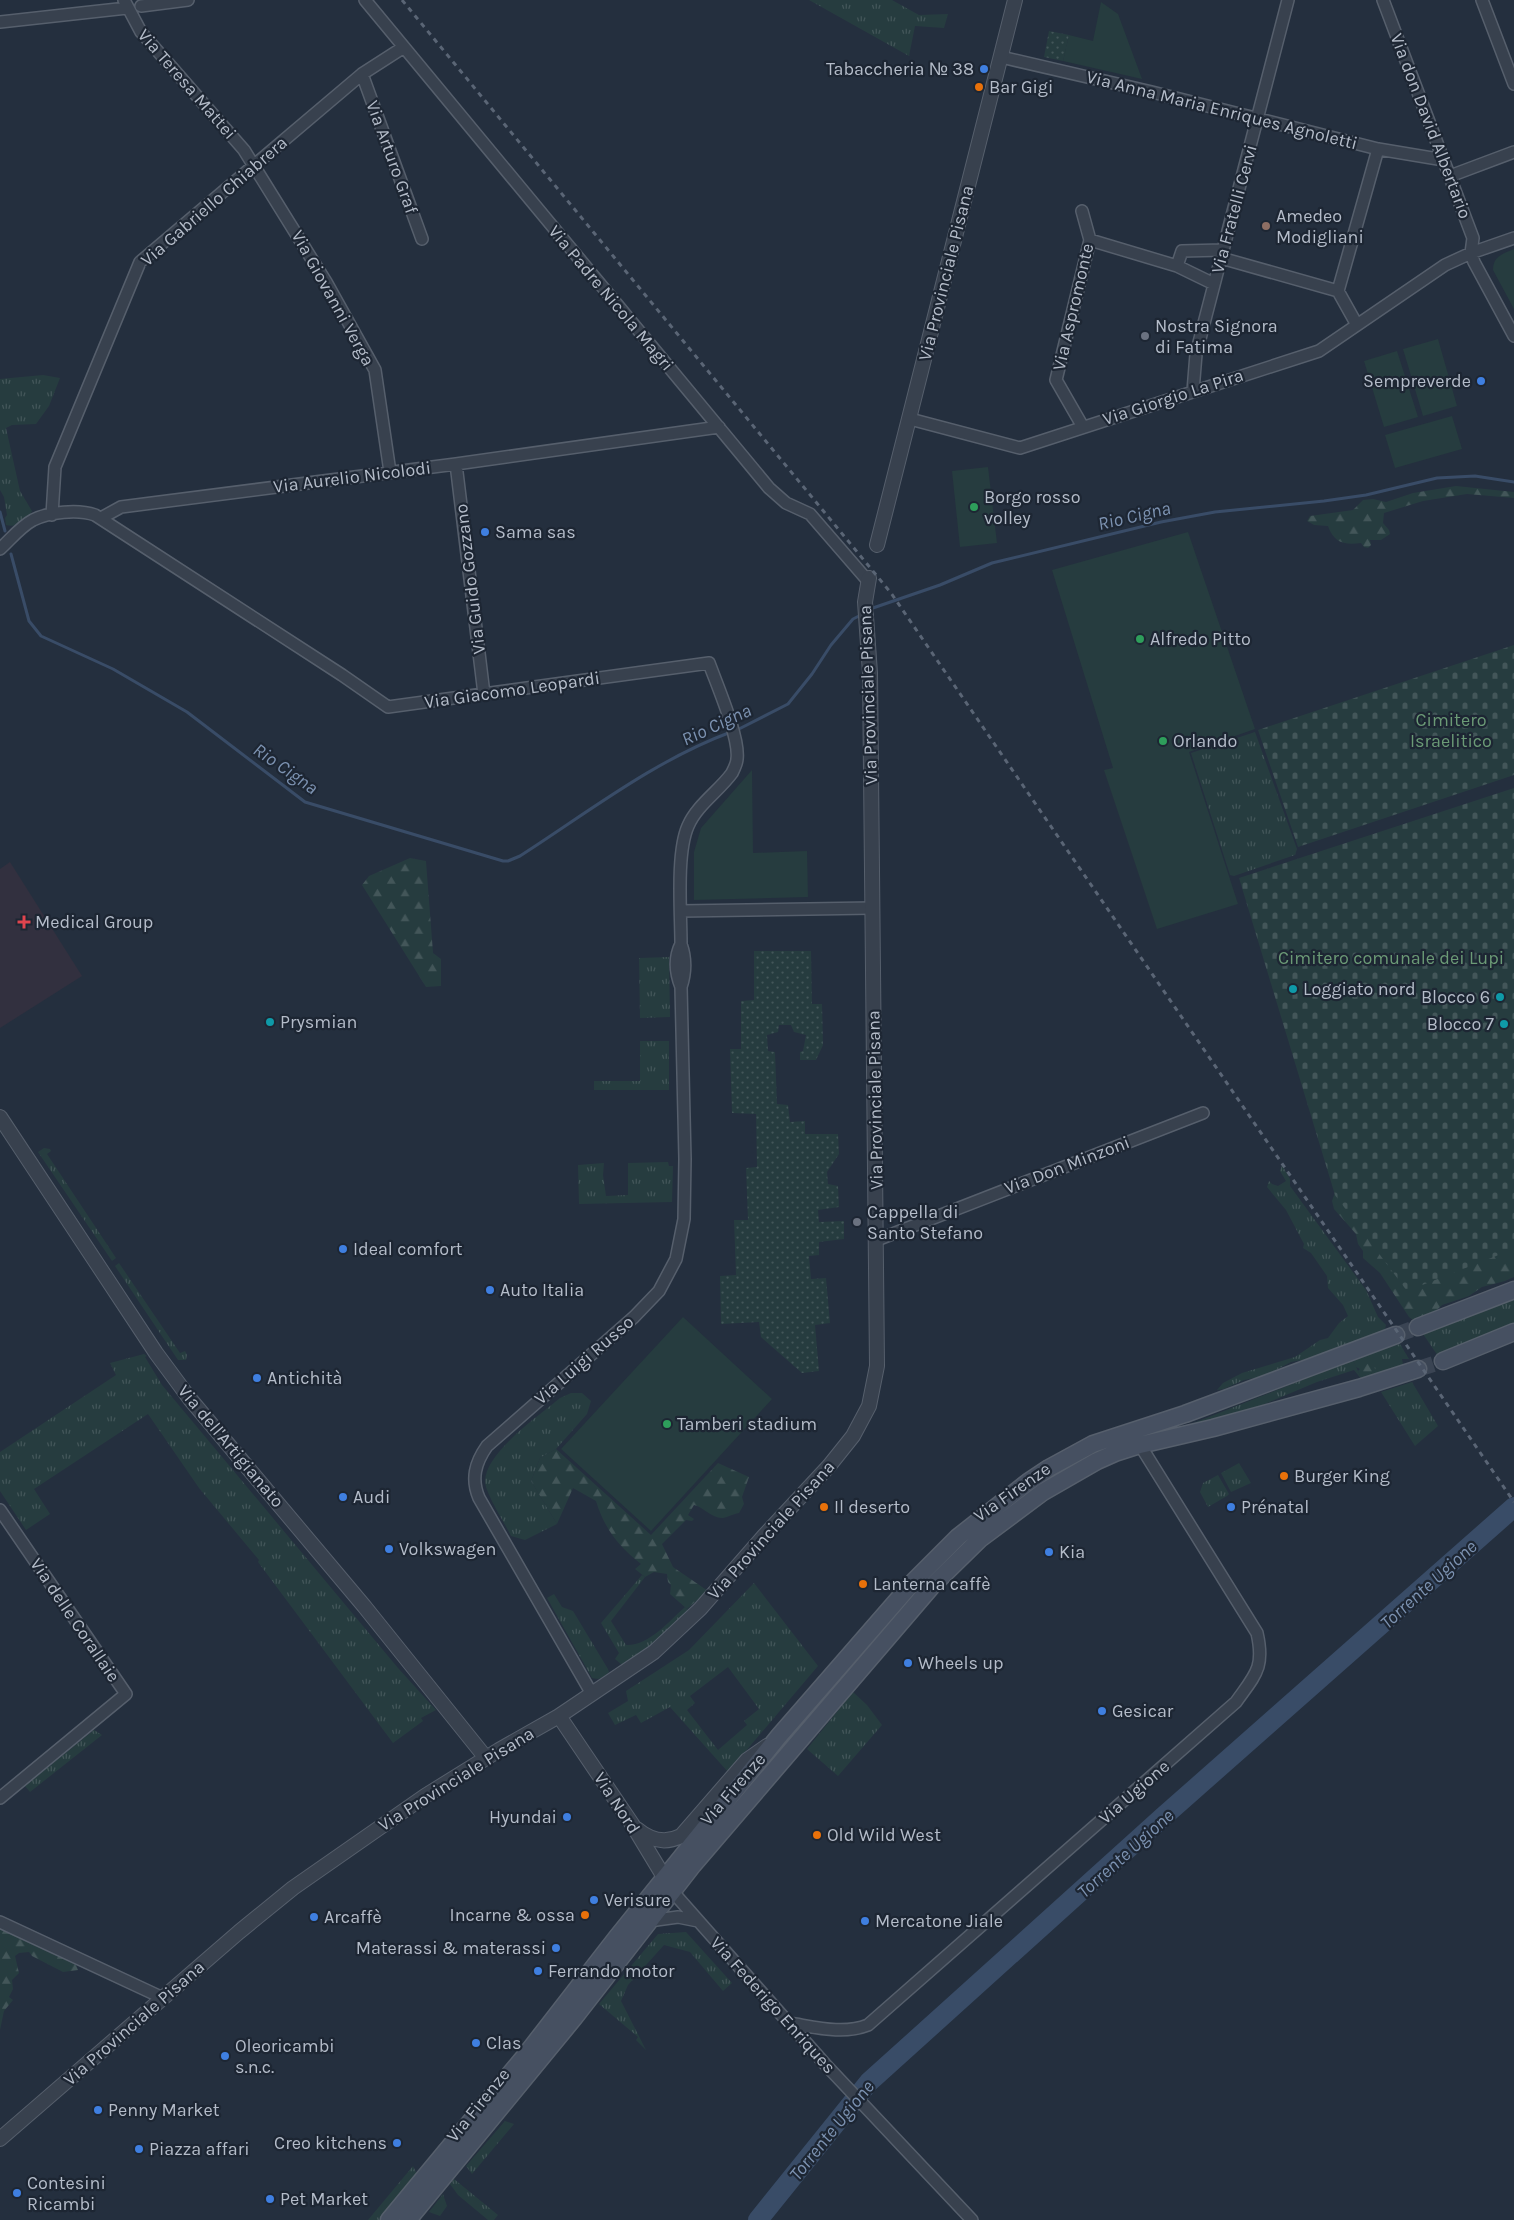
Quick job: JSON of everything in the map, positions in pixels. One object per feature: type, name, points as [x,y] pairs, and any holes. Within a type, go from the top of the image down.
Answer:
[{"type":"main road","points":[[1418,1327],[1514,1290]]},
{"type":"main road","points":[[1442,1360],[1514,1332]]},
{"type":"main road","name":"Via Firenze","points":[[408,2220],[574,2018],[648,1921],[668,1885],[779,1736],[914,1581],[958,1536],[1049,1468],[1093,1444],[1185,1414],[1396,1335]]},
{"type":"main road","name":"Via Firenze","points":[[389,2220],[668,1885],[963,1554],[1043,1492],[1096,1461],[1140,1445],[1213,1428],[1358,1388],[1418,1369]]},
{"type":"street","points":[[141,6],[188,0]]},
{"type":"street","name":"Via Padre Nicola Magri","points":[[365,0],[777,497],[810,514],[869,580]]},
{"type":"street","name":"Via Provinciale Pisana","points":[[877,545],[910,420],[1014,0]]},
{"type":"street","name":"Via Fratelli Cervi","points":[[1193,391],[1196,354],[1288,0]]},
{"type":"street","name":"Via don David Albertario","points":[[1384,0],[1473,238],[1470,253]]},
{"type":"street","points":[[1482,0],[1514,84]]},
{"type":"street","points":[[0,22],[126,4]]},
{"type":"street","name":"Via Teresa Mattei","points":[[126,4],[141,32],[244,150],[252,166]]},
{"type":"street","name":"Via Gabriello Chiabrera","points":[[52,515],[55,467],[140,262],[362,74],[404,47]]},
{"type":"street","name":"Via Anna Maria Enriques Agnoletti","points":[[1000,57],[1378,149],[1444,160]]},
{"type":"street","name":"Via Arturo Graf","points":[[362,74],[422,239]]},
{"type":"street","points":[[1338,291],[1378,149]]},
{"type":"street","points":[[1450,176],[1514,152]]},
{"type":"street","name":"Via Giovanni Verga","points":[[252,166],[293,226],[374,370],[390,472]]},
{"type":"street","name":"Via Aspromonte","points":[[1082,212],[1090,240],[1056,380],[1084,427]]},
{"type":"street","name":"Via Giorgio La Pira","points":[[910,420],[1020,448],[1319,351],[1445,265],[1470,253],[1514,238]]},
{"type":"street","points":[[1090,240],[1177,266],[1214,284]]},
{"type":"street","points":[[1177,266],[1182,250],[1222,254],[1338,291],[1357,324]]},
{"type":"street","points":[[1470,253],[1514,336]]},
{"type":"street","name":"Via Aurelio Nicolodi","points":[[101,518],[121,507],[456,464],[719,427]]},
{"type":"street","name":"Via Guido Gozzano","points":[[456,464],[484,694]]},
{"type":"street","points":[[0,549],[33,520],[52,515],[84,512],[101,518]]},
{"type":"street","name":"Via Giacomo Leopardi","points":[[101,518],[388,707],[709,663],[736,742],[737,759],[732,772],[694,814],[687,826],[682,860],[681,911]]},
{"type":"street","name":"Via Provinciale Pisana","points":[[0,2139],[293,1888],[425,1796],[559,1716],[654,1652],[700,1609],[763,1536],[829,1466],[853,1436],[869,1406],[877,1366],[870,673],[865,602],[869,580]]},
{"type":"street","points":[[681,911],[872,908]]},
{"type":"street","name":"Via Luigi Russo","points":[[592,1694],[479,1498],[474,1483],[474,1475],[478,1461],[487,1446],[634,1317],[659,1291],[676,1259],[684,1219],[685,1150],[681,987],[676,976],[676,953],[681,944],[681,911]]},
{"type":"street","name":"Via Don Minzoni","points":[[876,1240],[1202,1113]]},
{"type":"street","name":"Via dell'Artigianato","points":[[0,1117],[156,1353],[190,1399],[364,1606],[486,1758]]},
{"type":"street","name":"Via Firenze","points":[[1140,1445],[1161,1428],[1185,1414]]},
{"type":"street","name":"Via Ugione","points":[[789,2022],[843,2031],[856,2030],[868,2026],[1236,1702],[1256,1674],[1260,1665],[1257,1633],[1140,1445]]},
{"type":"street","name":"Via delle Corallaie","points":[[0,1510],[126,1694],[0,1798]]},
{"type":"street","name":"Via Nord","points":[[559,1716],[632,1824],[668,1885]]},
{"type":"street","name":"Via Firenze","points":[[632,1824],[643,1834],[660,1840],[671,1841],[681,1836],[747,1760],[779,1736]]},
{"type":"street","name":"Via Federigo Enriques","points":[[668,1885],[825,2064],[972,2220]]},
{"type":"street","name":"Via Federigo Enriques","points":[[648,1921],[678,1917],[698,1921]]},
{"type":"street","points":[[0,1922],[163,1998]]},
{"type":"shaded area","name":"Medical Group","points":[[10,862],[82,976],[0,1028],[0,869]]},
{"type":"green space","points":[[809,0],[892,0],[919,15],[948,14],[944,28],[915,26],[909,56]]},
{"type":"green space","points":[[1101,2],[1118,14],[1142,79],[1063,61],[1069,35],[1093,41]]},
{"type":"green space","points":[[1049,31],[1069,35],[1063,61],[1044,57]]},
{"type":"green space","points":[[1514,249],[1514,309],[1493,270],[1493,265],[1503,254]]},
{"type":"green space","points":[[1438,339],[1457,406],[1423,416],[1403,349]]},
{"type":"green space","points":[[1397,351],[1418,417],[1384,427],[1364,361]]},
{"type":"green space","points":[[43,375],[60,378],[49,406],[36,424],[12,425],[6,428],[20,491],[32,511],[22,523],[10,526],[6,525],[5,518],[7,515],[4,497],[0,490],[0,379]]},
{"type":"green space","points":[[1452,416],[1462,449],[1395,468],[1385,435]]},
{"type":"green space","name":"Borgo rosso volley","points":[[988,467],[997,543],[960,547],[952,471]]},
{"type":"green space","points":[[1456,486],[1514,492],[1514,498],[1467,494],[1423,501],[1384,513],[1383,523],[1390,534],[1381,540],[1370,540],[1371,545],[1368,548],[1364,547],[1361,543],[1350,544],[1340,542],[1330,532],[1328,526],[1314,525],[1307,521],[1310,516],[1353,510],[1363,500],[1373,499],[1386,502],[1413,493]]},
{"type":"green space","name":"Orlando","points":[[1188,532],[1255,729],[1189,752],[1238,904],[1157,929],[1104,770],[1113,768],[1052,570]]},
{"type":"green space","name":"Cimitero Israelitico","points":[[1514,645],[1514,775],[1298,847],[1258,730]]},
{"type":"green space","points":[[1255,732],[1297,849],[1295,855],[1234,876],[1230,875],[1191,753]]},
{"type":"green space","points":[[752,770],[753,853],[807,851],[808,897],[694,900],[694,852],[701,828]]},
{"type":"green space","name":"Cimitero comunale dei Lupi","points":[[1514,788],[1514,1249],[1407,1291],[1335,1195],[1239,878]]},
{"type":"green space","points":[[410,858],[426,861],[433,953],[441,959],[441,986],[426,987],[362,885],[369,876]]},
{"type":"green space","points":[[754,951],[811,951],[812,1004],[822,1004],[823,1045],[816,1060],[800,1060],[800,1052],[803,1051],[806,1035],[794,1032],[791,1025],[779,1025],[778,1032],[767,1035],[768,1051],[775,1052],[777,1104],[788,1105],[790,1122],[805,1121],[805,1134],[838,1134],[839,1154],[827,1172],[828,1184],[838,1186],[839,1207],[818,1210],[819,1222],[844,1221],[844,1239],[819,1242],[819,1255],[809,1256],[811,1279],[826,1278],[830,1323],[815,1325],[819,1371],[802,1373],[761,1337],[759,1322],[721,1324],[720,1276],[736,1275],[734,1220],[748,1220],[746,1168],[757,1167],[756,1114],[732,1113],[730,1049],[741,1049],[741,1001],[754,1000]]},
{"type":"green space","points":[[669,957],[670,1017],[640,1018],[639,958]]},
{"type":"green space","points":[[640,1041],[669,1041],[669,1090],[594,1090],[594,1081],[640,1081]]},
{"type":"green space","points":[[44,1148],[50,1149],[51,1151],[47,1154],[116,1258],[112,1261],[38,1152]]},
{"type":"green space","points":[[668,1162],[669,1166],[673,1166],[672,1202],[579,1204],[578,1165],[604,1163],[603,1175],[606,1196],[628,1195],[628,1163]]},
{"type":"green space","points":[[1282,1165],[1290,1179],[1290,1186],[1366,1290],[1378,1317],[1386,1325],[1384,1333],[1370,1335],[1366,1341],[1348,1344],[1343,1351],[1333,1350],[1314,1358],[1291,1362],[1265,1376],[1244,1380],[1217,1390],[1223,1383],[1242,1373],[1295,1357],[1320,1340],[1328,1338],[1339,1323],[1348,1316],[1343,1305],[1328,1288],[1327,1276],[1311,1253],[1303,1248],[1304,1244],[1286,1210],[1267,1187],[1269,1181],[1278,1186],[1286,1181],[1280,1171]]},
{"type":"green space","points":[[1335,1192],[1514,1244],[1514,1277],[1482,1287],[1469,1296],[1442,1305],[1434,1313],[1413,1320],[1409,1317],[1380,1273],[1363,1258],[1363,1251],[1358,1244],[1356,1234],[1334,1209],[1332,1201]]},
{"type":"green space","points":[[119,1263],[180,1353],[185,1351],[187,1355],[186,1360],[178,1360],[115,1266]]},
{"type":"green space","points":[[1514,1299],[1514,1326],[1438,1356],[1423,1334]]},
{"type":"green space","name":"Tamberi stadium","points":[[683,1317],[772,1399],[651,1531],[561,1449]]},
{"type":"green space","points":[[1400,1344],[1409,1359],[1402,1359],[1404,1369],[1378,1376],[1363,1356]]},
{"type":"green space","points":[[144,1354],[147,1356],[145,1357],[162,1385],[398,1668],[436,1710],[421,1718],[423,1721],[393,1743],[258,1562],[259,1560],[199,1488],[148,1414],[34,1489],[50,1514],[26,1530],[0,1491],[0,1452],[116,1375],[110,1363]]},
{"type":"green space","points":[[1363,1356],[1370,1357],[1378,1376],[1362,1380],[1358,1371],[1360,1369],[1356,1367],[1353,1360]]},
{"type":"green space","points":[[1353,1360],[1362,1380],[1354,1370],[1317,1382],[1248,1411],[1181,1428]]},
{"type":"green space","points":[[1412,1382],[1438,1426],[1415,1446],[1381,1392]]},
{"type":"green space","points":[[571,1393],[582,1393],[591,1401],[587,1414],[556,1449],[540,1458],[531,1481],[557,1524],[525,1540],[511,1536],[494,1506],[486,1487],[486,1476],[491,1463],[525,1426],[560,1398]]},
{"type":"green space","points":[[556,1449],[651,1535],[718,1463],[749,1477],[742,1497],[744,1504],[739,1513],[719,1518],[694,1505],[688,1515],[694,1519],[692,1521],[686,1520],[662,1544],[673,1567],[708,1591],[687,1609],[670,1594],[671,1585],[668,1582],[667,1574],[654,1572],[645,1577],[635,1569],[641,1564],[613,1536],[603,1520],[596,1501],[573,1488],[557,1524],[531,1481],[540,1458]]},
{"type":"green space","points":[[1239,1463],[1251,1483],[1231,1492],[1221,1473]]},
{"type":"green space","points":[[1218,1475],[1229,1494],[1208,1507],[1200,1492],[1203,1483]]},
{"type":"green space","points":[[642,1575],[645,1577],[611,1621],[626,1645],[651,1637],[685,1607],[690,1612],[664,1636],[622,1665],[615,1659],[619,1653],[601,1623]]},
{"type":"green space","points":[[754,1583],[818,1666],[728,1772],[670,1707],[641,1723],[636,1715],[615,1725],[608,1713],[628,1701],[626,1691],[689,1650]],"holes":[[[728,1667],[759,1709],[744,1721],[747,1725],[718,1750],[687,1710],[695,1703],[690,1696]]]},
{"type":"green space","points":[[554,1594],[562,1607],[573,1611],[608,1669],[609,1672],[603,1677],[599,1679],[592,1678],[547,1598]]},
{"type":"green space","points":[[853,1692],[867,1705],[882,1725],[838,1776],[807,1749]]},
{"type":"green space","points":[[94,1730],[102,1735],[30,1792],[25,1786]]},
{"type":"green space","points":[[0,1928],[6,1928],[33,1945],[73,1963],[78,1970],[63,1972],[32,1956],[29,1952],[19,1953],[15,1956],[19,1973],[12,1980],[13,1989],[9,1997],[13,2000],[4,2011],[0,2030]]},
{"type":"green space","points":[[686,1932],[732,1983],[723,1991],[690,1952],[664,1945],[628,1985],[621,2001],[646,2050],[636,2040],[638,2037],[599,2004],[658,1934]]},
{"type":"green space","points":[[505,2121],[514,2124],[472,2174],[466,2166]]},
{"type":"green space","points":[[413,2166],[417,2174],[380,2220],[368,2220]]},
{"type":"green space","points":[[454,2179],[498,2215],[494,2220],[488,2220],[458,2195],[450,2184]]},
{"type":"green space","points":[[443,2194],[447,2206],[440,2216],[429,2212]]},
{"type":"waterway","name":"Rio Cigna","points":[[870,609],[940,585],[992,563],[1161,522],[1215,512],[1366,495],[1437,478],[1475,476],[1514,482]]},
{"type":"waterway","name":"Rio Cigna","points":[[0,512],[5,531]]},
{"type":"waterway","name":"Rio Cigna","points":[[11,554],[29,621],[41,636],[113,669],[187,712],[305,802],[503,861],[520,856],[622,788],[675,757],[731,732]]},
{"type":"waterway","name":"Rio Cigna","points":[[737,730],[788,704],[812,674],[831,645],[853,619],[863,614]]},
{"type":"waterway","name":"Torrente Ugione","points":[[758,2220],[869,2082],[1164,1816],[1514,1507]]},
{"type":"tunnel","points":[[1396,1335],[1418,1327]]},
{"type":"tunnel","points":[[1418,1369],[1443,1361]]},
{"type":"railway","points":[[402,0],[891,593],[1514,1502]]},
{"type":"place","name":"Tabaccheria № 38","points":[[984,69]]},
{"type":"place","name":"Bar Gigi","points":[[979,87]]},
{"type":"place","name":"Amedeo Modigliani","points":[[1266,226]]},
{"type":"place","name":"Nostra Signora di Fatima","points":[[1145,336]]},
{"type":"place","name":"Sempreverde","points":[[1481,381]]},
{"type":"place","name":"Borgo rosso volley","points":[[974,507]]},
{"type":"place","name":"Sama sas","points":[[485,532]]},
{"type":"place","name":"Alfredo Pitto","points":[[1140,639]]},
{"type":"place","name":"Orlando","points":[[1163,741]]},
{"type":"place","name":"Medical Group","points":[[24,922]]},
{"type":"place","name":"Loggiato nord","points":[[1293,989]]},
{"type":"place","name":"Blocco 6","points":[[1500,997]]},
{"type":"place","name":"Prysmian","points":[[270,1022]]},
{"type":"place","name":"Blocco 7","points":[[1504,1024]]},
{"type":"place","name":"Cappella di Santo Stefano","points":[[857,1222]]},
{"type":"place","name":"Ideal comfort","points":[[343,1249]]},
{"type":"place","name":"Auto Italia","points":[[490,1290]]},
{"type":"place","name":"Antichità","points":[[257,1378]]},
{"type":"place","name":"Tamberi stadium","points":[[667,1424]]},
{"type":"place","name":"Burger King","points":[[1284,1476]]},
{"type":"place","name":"Audi","points":[[343,1497]]},
{"type":"place","name":"Il deserto","points":[[824,1507]]},
{"type":"place","name":"Prénatal","points":[[1231,1507]]},
{"type":"place","name":"Volkswagen","points":[[389,1549]]},
{"type":"place","name":"Kia","points":[[1049,1552]]},
{"type":"place","name":"Lanterna caffè","points":[[863,1584]]},
{"type":"place","name":"Wheels up","points":[[908,1663]]},
{"type":"place","name":"Gesicar","points":[[1102,1711]]},
{"type":"place","name":"Hyundai","points":[[567,1817]]},
{"type":"place","name":"Old Wild West","points":[[817,1835]]},
{"type":"place","name":"Verisure","points":[[594,1900]]},
{"type":"place","name":"Incarne & ossa","points":[[585,1915]]},
{"type":"place","name":"Arcaffè","points":[[314,1917]]},
{"type":"place","name":"Mercatone Jiale","points":[[865,1921]]},
{"type":"place","name":"Materassi & materassi","points":[[556,1948]]},
{"type":"place","name":"Ferrando motor","points":[[538,1971]]},
{"type":"place","name":"Clas","points":[[476,2043]]},
{"type":"place","name":"Oleoricambi s.n.c.","points":[[225,2056]]},
{"type":"place","name":"Penny Market","points":[[98,2110]]},
{"type":"place","name":"Creo kitchens","points":[[397,2143]]},
{"type":"place","name":"Piazza affari","points":[[139,2149]]},
{"type":"place","name":"Contesini Ricambi","points":[[17,2193]]},
{"type":"place","name":"Pet Market","points":[[270,2199]]}]
